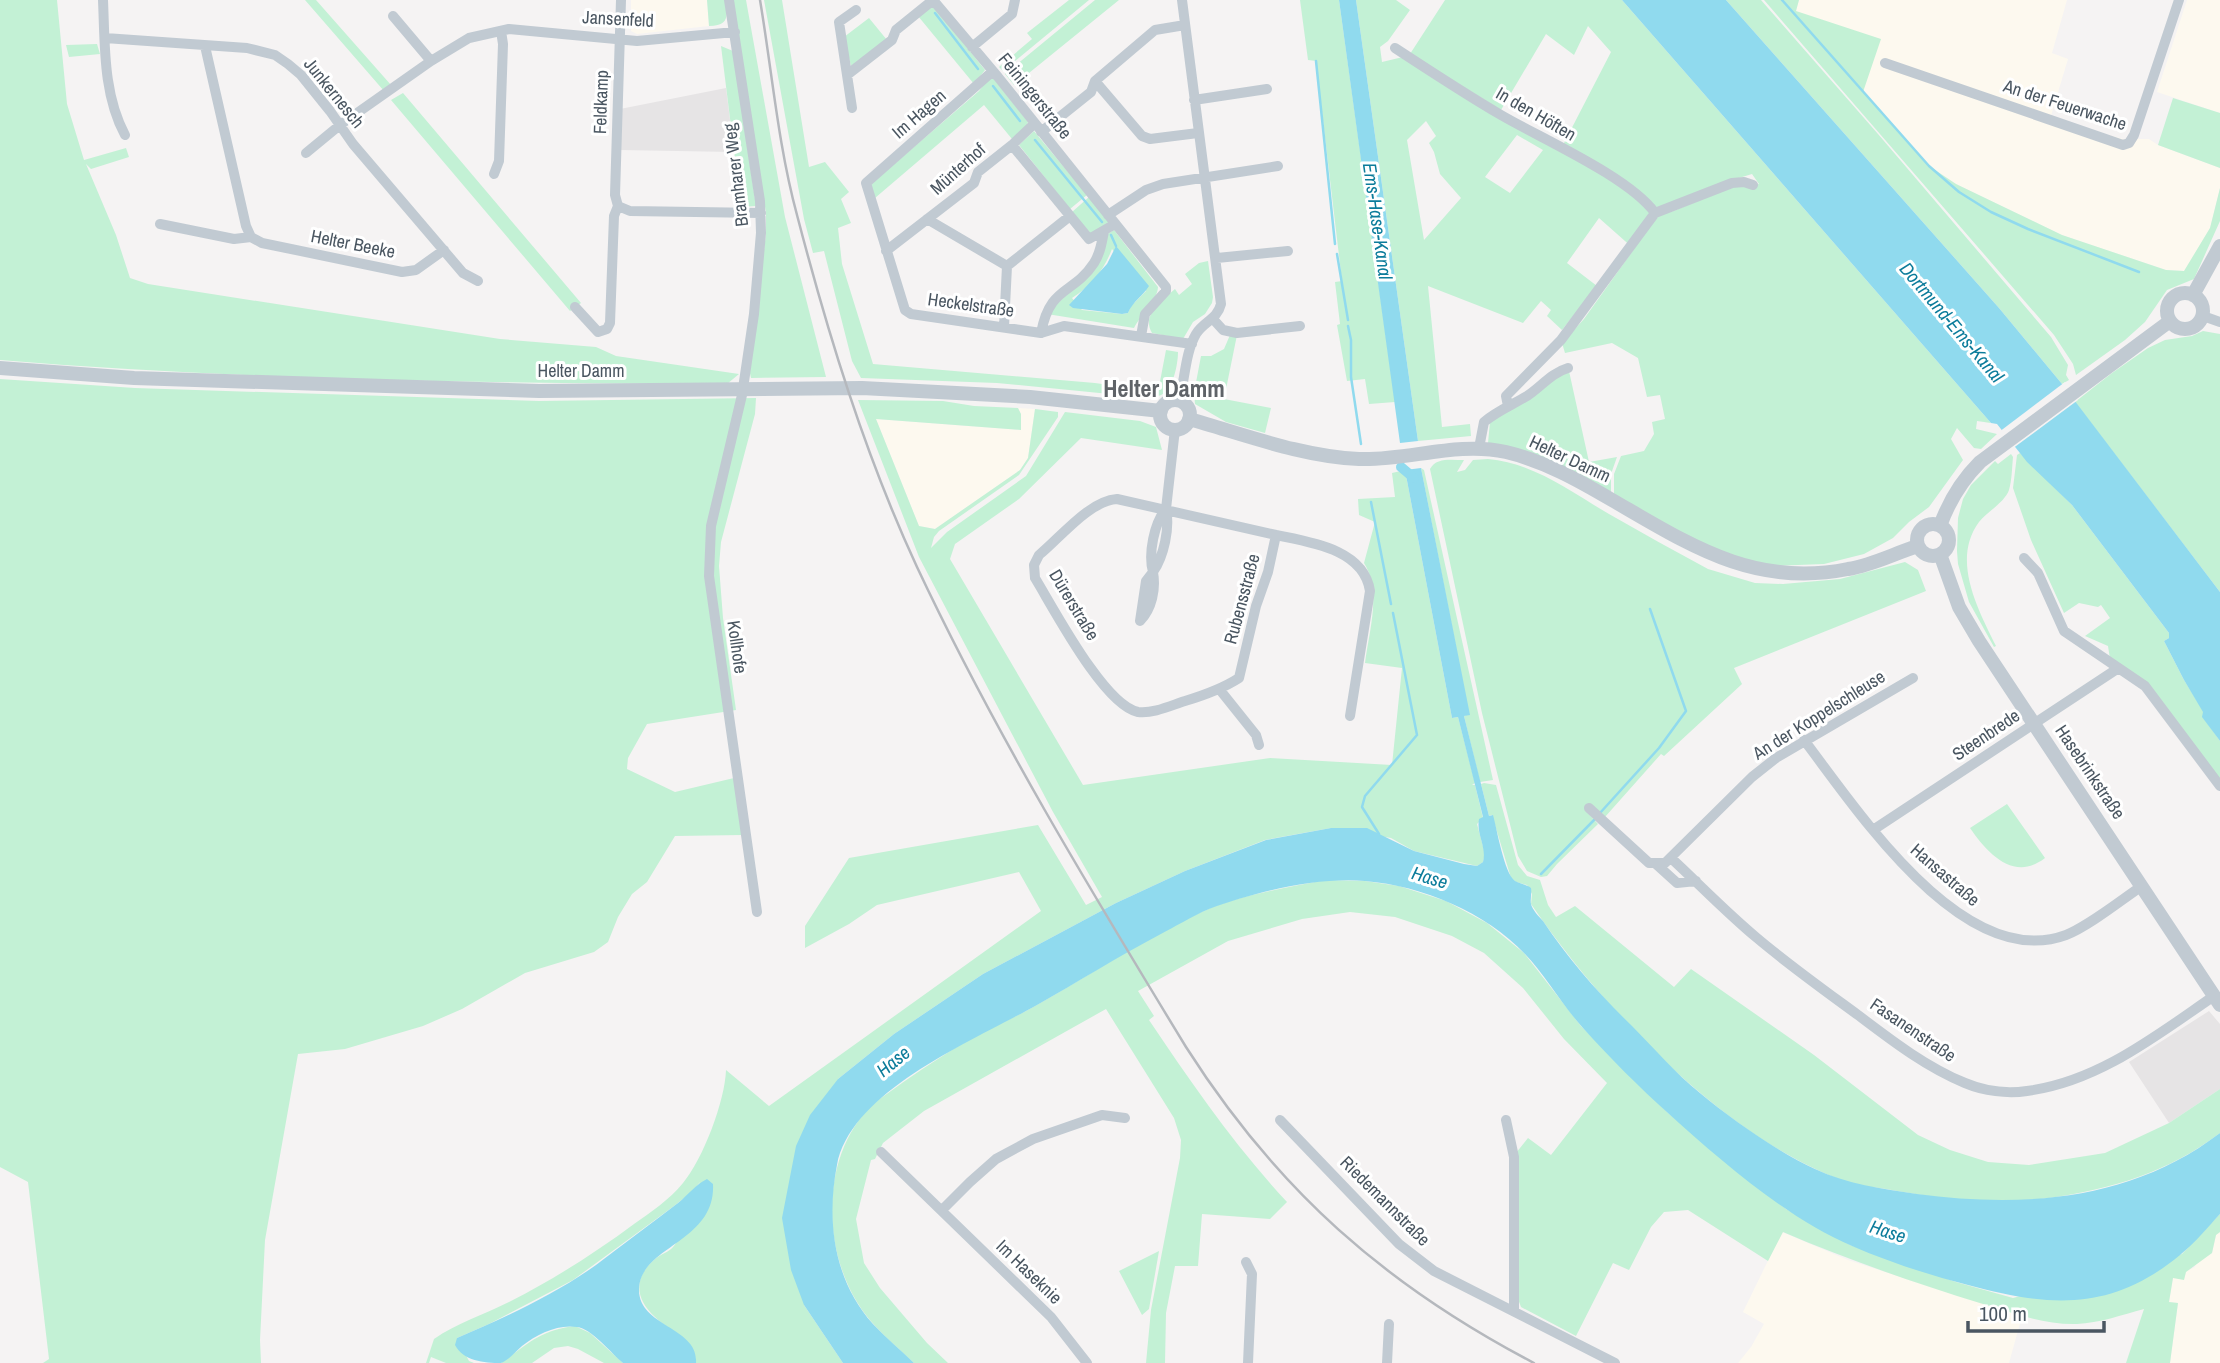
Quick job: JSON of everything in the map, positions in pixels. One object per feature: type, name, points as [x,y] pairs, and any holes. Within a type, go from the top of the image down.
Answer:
[{"type":"street","points":[[103,0],[112,103],[125,135]]},
{"type":"street","name":"Feldkamp","points":[[575,307],[598,332],[607,329],[610,323],[614,216],[618,206],[615,195],[621,0]]},
{"type":"street","name":"Bramharer Weg","points":[[729,0],[761,213],[754,314],[742,389]]},
{"type":"street","points":[[847,75],[892,40],[896,30],[933,0]]},
{"type":"street","name":"Feiningerstraße","points":[[933,0],[1166,287],[1166,291],[1145,314],[1141,336]]},
{"type":"street","points":[[972,47],[1012,14],[1015,0]]},
{"type":"street","points":[[1179,401],[1192,344],[1198,331],[1219,314],[1221,304],[1182,0]]},
{"type":"street","name":"An der Feuerwache","points":[[1885,63],[2123,145],[2129,144],[2179,0]]},
{"type":"street","points":[[852,108],[839,22],[856,10]]},
{"type":"street","points":[[393,16],[431,61]]},
{"type":"street","name":"Münterhof","points":[[886,251],[974,183],[978,172],[1012,145],[1091,92],[1095,80],[1155,30],[1185,25]]},
{"type":"street","name":"Jansenfeld","points":[[306,153],[340,125],[431,61],[469,38],[501,31],[524,30],[637,41],[735,32]]},
{"type":"street","points":[[494,174],[499,161],[503,44],[501,31]]},
{"type":"street","name":"Junkernesch","points":[[105,38],[247,48],[275,55],[301,75],[353,144],[463,274],[478,281]]},
{"type":"street","points":[[205,46],[246,226],[251,237]]},
{"type":"street","name":"In den Höften","points":[[1395,48],[1500,114],[1611,177],[1648,203],[1656,213]]},
{"type":"street","name":"Im Hagen","points":[[866,183],[993,71]]},
{"type":"street","points":[[1095,80],[1142,136],[1150,139],[1198,134]]},
{"type":"street","points":[[1195,100],[1267,89]]},
{"type":"street","name":"Münterhof","points":[[1012,145],[1089,239],[1104,231]]},
{"type":"street","points":[[1041,332],[1045,313],[1053,301],[1093,265],[1099,254],[1104,231],[1112,220],[1146,190],[1204,176],[1278,166]]},
{"type":"street","points":[[1508,406],[1506,396],[1561,340],[1656,213],[1732,183],[1744,182],[1753,185]]},
{"type":"street","name":"Heckelstraße","points":[[866,183],[905,310],[911,314],[1041,332],[1064,326],[1192,344]]},
{"type":"street","points":[[618,206],[630,211],[761,213]]},
{"type":"street","points":[[1004,327],[1007,266],[1070,216]]},
{"type":"street","name":"Münterhof","points":[[927,219],[1007,266]]},
{"type":"street","name":"Helter Beeke","points":[[160,224],[234,239],[251,237],[262,243],[394,271],[416,270],[444,250]]},
{"type":"street","points":[[2193,295],[2220,246]]},
{"type":"street","points":[[1217,258],[1289,251]]},
{"type":"street","points":[[2178,295],[2193,295],[2202,304],[2203,316],[2200,322],[2188,329],[2176,327],[2170,321],[2167,311],[2171,300],[2178,295]]},
{"type":"street","points":[[2203,316],[2220,321]]},
{"type":"street","points":[[1213,319],[1223,330],[1237,333],[1300,326]]},
{"type":"street","points":[[1940,526],[1949,503],[1965,477],[2003,444],[2170,321]]},
{"type":"street","name":"Helter Damm","points":[[0,368],[134,378],[512,390],[842,387],[951,391],[1161,411]]},
{"type":"street","points":[[1479,448],[1484,422],[1530,394],[1558,370],[1568,368]]},
{"type":"street","name":"Kollhofe","points":[[742,389],[710,526],[709,576],[757,912]]},
{"type":"street","points":[[1179,401],[1188,408],[1189,419],[1184,426],[1175,429],[1164,424],[1161,411],[1167,402],[1179,401]]},
{"type":"street","name":"Helter Damm","points":[[1189,419],[1340,458],[1387,458],[1479,448],[1533,459],[1721,559],[1776,573],[1806,575],[1870,564],[1918,546]]},
{"type":"street","points":[[1153,572],[1160,562],[1169,520],[1166,509],[1175,429]]},
{"type":"street","name":"Dürerstraße","points":[[1166,509],[1117,499],[1105,500],[1094,506],[1039,555],[1034,565],[1035,578],[1105,689],[1128,708],[1140,712],[1220,690]]},
{"type":"street","name":"Rubensstraße","points":[[1166,509],[1276,535],[1239,678],[1220,690]]},
{"type":"street","points":[[1933,524],[1940,526],[1947,532],[1948,547],[1940,554],[1926,554],[1918,546],[1918,536],[1924,528],[1933,524]]},
{"type":"street","points":[[1276,535],[1306,541],[1346,555],[1367,578],[1370,591],[1350,716]]},
{"type":"street","name":"Hasebrinkstraße","points":[[1940,554],[1968,623],[2217,1000]]},
{"type":"street","points":[[2024,558],[2038,573],[2064,631],[2145,686],[2220,786]]},
{"type":"street","name":"Steenbrede","points":[[1873,830],[2117,668]]},
{"type":"street","name":"An der Koppelschleuse","points":[[1656,864],[1671,859],[1752,777],[1804,740],[1913,678]]},
{"type":"street","points":[[1220,690],[1256,735],[1259,745]]},
{"type":"street","name":"Hansastraße","points":[[1804,740],[1873,830],[1924,886],[1958,914],[1988,931],[2014,938],[2042,940],[2067,935],[2142,886]]},
{"type":"street","points":[[1594,813],[1649,863],[1656,864]]},
{"type":"street","name":"Fasanenstraße","points":[[1671,859],[1772,950],[1900,1045],[1941,1072],[1967,1084],[1992,1090],[2027,1091],[2088,1074],[2217,1000]]},
{"type":"street","name":"Fasanenstraße","points":[[1656,864],[1677,883],[1696,881]]},
{"type":"street","points":[[942,1210],[996,1160],[1033,1139],[1102,1115],[1125,1118]]},
{"type":"street","points":[[1506,1119],[1514,1157],[1514,1311]]},
{"type":"street","name":"Riedemannstraße","points":[[1280,1120],[1399,1244],[1416,1258],[1434,1271],[1615,1363]]},
{"type":"street","name":"Im Haseknie","points":[[881,1152],[1051,1317],[1087,1363]]},
{"type":"street","points":[[1246,1262],[1252,1274],[1248,1363]]},
{"type":"street","points":[[1387,1363],[1389,1324]]},
{"type":"shaded area","points":[[631,0],[707,0],[709,26],[637,34],[631,31]]},
{"type":"shaded area","points":[[1799,0],[2067,0],[2052,53],[2068,59],[2050,119],[2123,139],[2149,139],[2158,145],[2220,168],[2220,188],[2210,228],[2185,271],[2166,270],[2062,235],[1956,184],[1929,166],[1796,11]]},
{"type":"shaded area","points":[[2187,0],[2220,0],[2220,113],[2157,92]]},
{"type":"shaded area","points":[[726,88],[734,152],[620,150],[620,109]]},
{"type":"shaded area","points":[[1018,408],[1035,409],[1028,458],[1020,470],[935,529],[919,526],[876,419],[1020,430],[1021,414]]},
{"type":"shaded area","points":[[2209,1011],[2220,1024],[2220,1089],[2169,1123],[2129,1062]]},
{"type":"shaded area","points":[[1782,1232],[1848,1260],[2022,1316],[2009,1363],[1738,1363],[1764,1324],[1743,1312]]},
{"type":"shaded area","points":[[2220,1232],[2220,1363],[2170,1363],[2178,1303],[2169,1302],[2173,1278],[2195,1267],[2196,1263],[2212,1253],[2216,1235]]},
{"type":"green space","points":[[0,0],[57,0],[67,104],[84,160],[126,148],[129,157],[91,169],[86,164],[116,235],[130,278],[148,284],[500,339],[596,347],[616,356],[739,374],[727,384],[454,381],[181,372],[0,360]]},
{"type":"green space","points":[[305,0],[316,0],[391,85],[384,91]]},
{"type":"green space","points":[[707,0],[725,0],[727,15],[724,22],[709,26]]},
{"type":"green space","points":[[733,0],[746,0],[785,217],[826,377],[751,378],[749,369],[766,234],[766,213]]},
{"type":"green space","points":[[764,0],[782,0],[809,167],[825,162],[849,192],[841,199],[851,223],[838,228],[842,264],[873,364],[1095,383],[1158,392],[1166,350],[1178,352],[1176,370],[1167,390],[1158,396],[1140,397],[997,383],[861,378],[852,361],[824,251],[813,253],[804,219]]},
{"type":"green space","points":[[1069,0],[1089,0],[1003,71],[999,67],[1032,39],[1027,33]]},
{"type":"green space","points":[[1095,0],[1119,0],[1014,85],[1005,74]]},
{"type":"green space","points":[[1300,0],[1339,0],[1395,402],[1369,404],[1365,379],[1347,381],[1337,325],[1340,324],[1335,282],[1342,281],[1316,61],[1308,60]]},
{"type":"green space","points":[[1356,0],[1396,0],[1410,10],[1388,41],[1380,47],[1382,62],[1403,57],[1563,145],[1611,52],[1588,26],[1574,55],[1546,34],[1501,110],[1410,54],[1445,0],[1622,0],[1991,423],[1977,421],[1976,429],[1997,434],[1981,449],[1974,448],[1957,428],[1951,439],[1963,460],[1929,507],[1893,538],[1864,554],[1824,564],[1770,566],[1730,559],[1614,499],[1614,474],[1621,456],[1644,451],[1654,434],[1652,422],[1665,419],[1660,395],[1647,397],[1638,358],[1612,343],[1565,353],[1562,343],[1584,319],[1634,249],[1599,218],[1567,263],[1597,286],[1562,330],[1547,316],[1551,310],[1541,301],[1523,323],[1428,286],[1442,427],[1470,424],[1471,436],[1418,441]],"holes":[[[1426,121],[1436,136],[1429,143],[1440,174],[1461,198],[1424,240],[1407,140]],[[1517,135],[1543,150],[1510,193],[1485,177]],[[1752,174],[1759,184],[1734,186],[1671,212],[1729,181]]]},
{"type":"green space","points":[[1726,0],[1761,0],[2051,337],[2068,365],[2066,375],[2069,380],[2062,384],[1999,308]]},
{"type":"green space","points":[[1764,0],[1799,0],[1796,11],[1881,39],[1863,92],[1929,166],[1956,184],[2062,235],[2166,270],[2184,271],[2210,228],[2220,188],[2220,221],[2194,279],[2167,290],[2145,322],[2076,375],[2073,364],[2054,335]]},
{"type":"green space","points":[[935,7],[985,70],[974,84],[918,16],[928,8]]},
{"type":"green space","points":[[869,18],[887,40],[851,66],[844,37]]},
{"type":"green space","points":[[97,44],[100,54],[69,57],[66,45]]},
{"type":"green space","points":[[721,46],[733,51],[756,206],[741,207]]},
{"type":"green space","points":[[989,78],[994,79],[1028,122],[1027,125],[1012,139],[984,105],[875,198],[871,184],[979,91]]},
{"type":"green space","points":[[403,93],[581,303],[570,311],[391,100]]},
{"type":"green space","points":[[2173,98],[2220,113],[2220,168],[2158,145]]},
{"type":"green space","points":[[1034,131],[1087,195],[1070,209],[1019,145]]},
{"type":"green space","points":[[1089,197],[1110,223],[1091,234],[1072,212]]},
{"type":"green space","points":[[1114,230],[1158,287],[1155,297],[1134,328],[1047,314],[1086,276],[1106,235]],"holes":[[[1112,249],[1146,291],[1131,306],[1128,313],[1122,314],[1082,310],[1072,298],[1096,277]]]},
{"type":"green space","points":[[1208,261],[1213,297],[1205,314],[1193,322],[1183,339],[1152,333],[1149,320],[1154,308],[1175,289],[1179,295],[1192,284],[1185,274],[1199,263]]},
{"type":"green space","points":[[2203,331],[2220,334],[2220,592],[2075,402],[2148,348],[2165,340],[2192,336]]},
{"type":"green space","points":[[1230,335],[1237,335],[1224,399],[1271,408],[1265,433],[1226,422],[1195,404],[1194,393],[1201,356],[1211,356],[1224,349]]},
{"type":"green space","points":[[1569,371],[1589,462],[1617,457],[1611,474],[1611,497],[1488,443],[1490,422],[1561,373]]},
{"type":"green space","points":[[0,379],[135,388],[539,401],[756,398],[755,414],[721,542],[719,566],[723,618],[736,710],[647,724],[628,758],[627,769],[675,792],[734,778],[743,835],[675,836],[647,882],[632,894],[618,917],[608,942],[594,952],[525,973],[462,1009],[423,1026],[345,1049],[298,1054],[265,1240],[261,1363],[43,1363],[49,1359],[28,1182],[0,1167]]},
{"type":"green space","points":[[858,400],[943,401],[1018,408],[1021,414],[1021,430],[876,419],[919,526],[935,529],[1020,470],[1028,458],[1035,409],[1058,412],[1058,417],[1019,475],[939,531],[931,548],[947,532],[1026,476],[1065,412],[1140,421],[1156,427],[1162,450],[1081,438],[1019,499],[955,544],[950,559],[1083,785],[1270,758],[1392,765],[1402,668],[1365,663],[1373,599],[1369,574],[1364,563],[1375,522],[1359,515],[1358,499],[1395,497],[1392,473],[1405,470],[1452,718],[1458,717],[1475,783],[1472,785],[1475,785],[1483,818],[1477,824],[1485,854],[1483,862],[1477,866],[1414,851],[1391,838],[1331,828],[1265,840],[1185,871],[1116,903],[983,974],[894,1034],[838,1079],[804,1305],[843,1363],[696,1363],[685,1340],[648,1310],[639,1288],[643,1273],[676,1242],[700,1182],[674,1206],[573,1280],[457,1338],[469,1361],[474,1363],[446,1363],[431,1357],[429,1363],[426,1363],[434,1339],[559,1275],[672,1195],[691,1173],[705,1145],[722,1097],[726,1070],[769,1106],[1041,911],[1019,872],[877,905],[805,948],[805,926],[849,858],[1038,825],[1086,905],[1102,897],[1053,812],[919,557]]},
{"type":"green space","points":[[2020,453],[2072,505],[2169,633],[2169,638],[2164,641],[2204,712],[2203,717],[2220,741],[2220,781],[2157,695],[2110,659],[2108,646],[2085,636],[2110,618],[2101,605],[2098,607],[2079,603],[2064,613],[2031,540],[2013,488],[2017,455]]},
{"type":"green space","points":[[2011,454],[2013,457],[2009,490],[2004,499],[1979,522],[1967,552],[1970,584],[1996,646],[1994,647],[1969,602],[1958,564],[1958,518],[1963,499],[1971,485],[1995,461],[1998,464]]},
{"type":"green space","points":[[1488,459],[1521,466],[1552,480],[1708,569],[1755,583],[1783,584],[1840,579],[1905,562],[1918,570],[1926,591],[1734,668],[1742,684],[1664,756],[1661,754],[1605,817],[1586,811],[1598,824],[1547,876],[1541,877],[1527,871],[1518,856],[1482,713],[1430,469],[1440,461],[1464,460],[1457,472],[1465,470],[1473,460]]},
{"type":"green space","points":[[1421,468],[1424,470],[1493,780],[1480,782],[1464,716],[1469,714]]},
{"type":"green space","points":[[1481,784],[1496,785],[1518,865],[1527,876],[1540,880],[1548,905],[1556,917],[1575,906],[1674,987],[1691,969],[1814,1055],[1918,1135],[1950,1150],[1988,1162],[2029,1165],[2105,1153],[2169,1123],[2220,1089],[2220,1133],[2181,1158],[2139,1177],[2095,1190],[2029,1200],[1967,1200],[1865,1186],[1844,1181],[1799,1161],[1754,1134],[1711,1101],[1629,1026],[1593,985],[1531,904],[1532,894],[1527,885],[1511,878],[1492,815],[1489,816]]},
{"type":"green space","points":[[2007,804],[2045,858],[2034,865],[2012,866],[2003,862],[1985,847],[1970,828]]},
{"type":"green space","points":[[1324,880],[1365,881],[1399,886],[1446,901],[1487,923],[1524,953],[1581,1026],[1668,1113],[1786,1209],[1850,1245],[1956,1282],[2013,1298],[2182,1254],[2220,1214],[2220,1232],[2216,1235],[2212,1253],[2186,1272],[2184,1280],[2173,1278],[2169,1302],[2178,1303],[2170,1363],[2126,1363],[2144,1309],[2085,1323],[2065,1324],[2041,1320],[1907,1279],[1783,1232],[1768,1261],[1688,1210],[1664,1212],[1651,1227],[1629,1270],[1613,1263],[1576,1336],[1521,1307],[1518,1299],[1516,1153],[1528,1138],[1551,1155],[1607,1083],[1564,1039],[1523,988],[1484,953],[1452,936],[1395,917],[1350,912],[1302,919],[1228,941],[1138,991],[1154,1016],[1149,1020],[1198,1091],[1232,1137],[1287,1202],[1270,1219],[1202,1214],[1198,1266],[1175,1266],[1166,1313],[1165,1363],[1146,1363],[1151,1310],[1180,1158],[1181,1140],[1174,1118],[1106,1009],[924,1111],[883,1143],[875,1159],[871,1160],[856,1219],[864,1263],[880,1288],[927,1343],[948,1363],[914,1363],[863,1311],[845,1279],[837,1253],[832,1200],[836,1173],[844,1148],[856,1125],[872,1105],[962,1044],[1029,1010],[1184,920],[1234,900]]},
{"type":"green space","points":[[1159,1251],[1149,1309],[1142,1315],[1119,1271]]},
{"type":"green space","points":[[575,1326],[590,1333],[623,1363],[604,1363],[568,1346],[554,1348],[532,1363],[501,1363],[543,1334]]},
{"type":"water","points":[[1339,0],[1356,0],[1418,441],[1400,443]]},
{"type":"water","name":"Dortmund-Ems-Kanal","points":[[1622,0],[1726,0],[1999,308],[2062,384],[2220,592],[2220,741],[2202,717],[2203,712],[2164,641],[2169,638],[2169,633],[2072,505],[2027,462],[1997,424],[1991,423]]},
{"type":"water","points":[[1116,246],[1149,286],[1147,290],[1128,313],[1073,308],[1069,305],[1107,264]]},
{"type":"water","name":"Hase","points":[[1421,468],[1470,715],[1464,716],[1489,816],[1493,815],[1507,869],[1515,881],[1531,888],[1533,908],[1574,963],[1673,1069],[1740,1124],[1801,1162],[1852,1182],[1917,1194],[1997,1200],[2075,1194],[2113,1186],[2150,1173],[2186,1156],[2220,1133],[2220,1214],[2191,1246],[2154,1274],[2129,1287],[2079,1300],[2053,1300],[2026,1298],[1953,1281],[1852,1246],[1828,1235],[1780,1205],[1689,1132],[1575,1019],[1525,954],[1491,926],[1452,904],[1409,889],[1365,881],[1326,881],[1266,892],[1196,915],[950,1051],[890,1091],[865,1113],[847,1138],[837,1165],[832,1207],[836,1249],[849,1289],[860,1307],[873,1324],[914,1363],[843,1363],[804,1305],[791,1270],[782,1218],[796,1146],[810,1115],[838,1079],[894,1034],[983,974],[1116,903],[1185,871],[1266,840],[1331,828],[1367,828],[1414,851],[1464,864],[1477,866],[1483,862],[1484,851],[1478,825],[1479,819],[1483,817],[1458,717],[1452,718],[1405,470]]},
{"type":"water","points":[[707,1179],[713,1184],[711,1204],[703,1219],[691,1232],[651,1263],[642,1275],[639,1290],[648,1312],[688,1342],[694,1351],[696,1363],[623,1363],[589,1332],[570,1326],[541,1334],[501,1363],[469,1358],[455,1345],[457,1338],[528,1305],[580,1276]]},
{"type":"pier","points":[[2065,382],[2078,400],[2012,449],[1999,432]]},
{"type":"waterway","points":[[1782,0],[1929,166],[1959,192],[1991,212],[2028,229],[2139,272]]},
{"type":"waterway","points":[[935,13],[978,69]]},
{"type":"waterway","points":[[1316,61],[1335,244]]},
{"type":"waterway","points":[[993,86],[1020,121]]},
{"type":"waterway","points":[[1035,140],[1102,222]]},
{"type":"waterway","points":[[1111,235],[1116,246]]},
{"type":"waterway","points":[[1337,254],[1348,320]]},
{"type":"waterway","points":[[1348,326],[1351,340],[1351,377],[1361,444]]},
{"type":"waterway","name":"Ems-Hase-Kanal","points":[[1401,467],[1414,478]]},
{"type":"waterway","points":[[1371,502],[1391,604]]},
{"type":"waterway","points":[[1600,813],[1659,748],[1686,711],[1650,609]]},
{"type":"waterway","points":[[1379,834],[1362,807],[1365,796],[1417,735],[1393,613]]},
{"type":"waterway","points":[[1541,874],[1596,818]]},
{"type":"railway","points":[[760,0],[790,189],[864,438],[898,525],[947,629],[1045,811],[1186,1047],[1258,1146],[1338,1229],[1382,1266],[1480,1333],[1534,1363]]},
{"type":"district","name":"Helter Damm","points":[[1164,389]]}]
